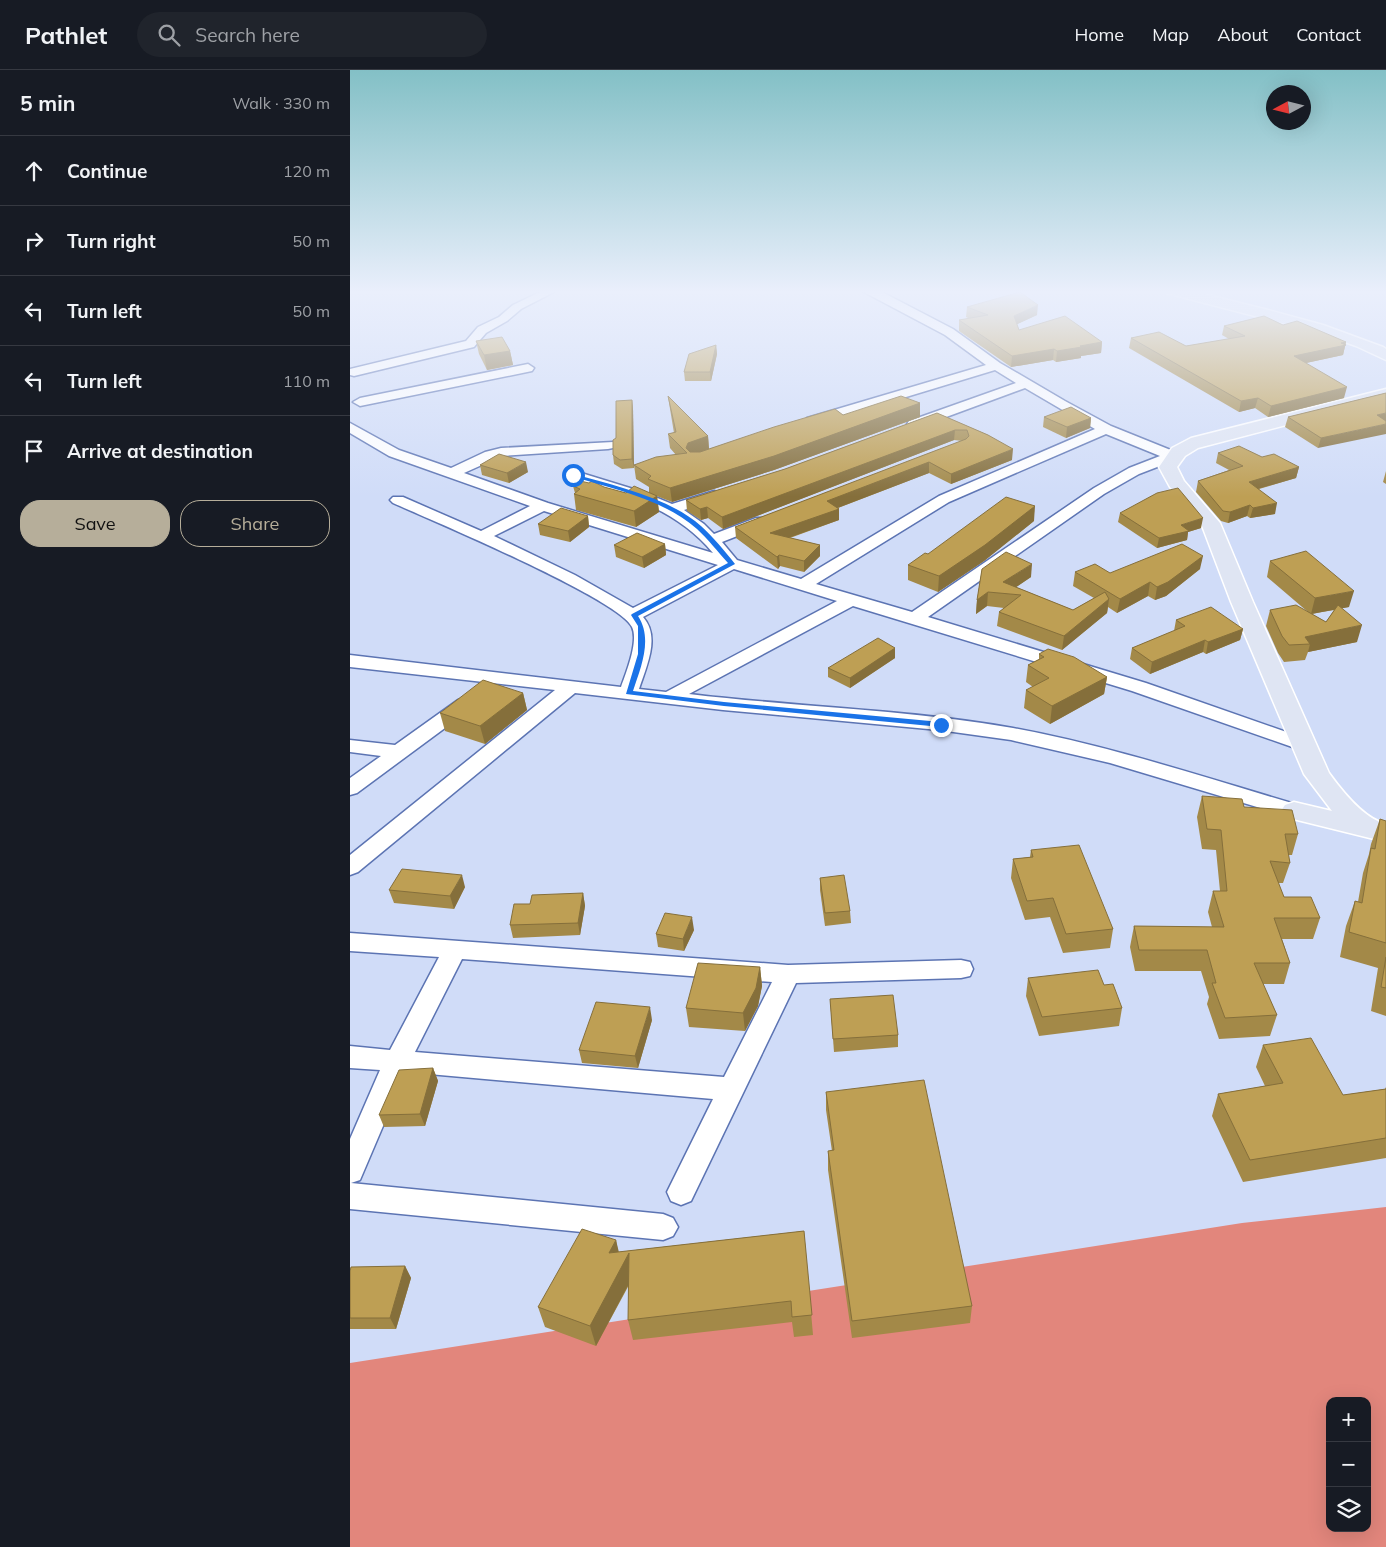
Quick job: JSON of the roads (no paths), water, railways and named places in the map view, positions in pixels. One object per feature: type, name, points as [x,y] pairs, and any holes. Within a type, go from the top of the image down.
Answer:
[{"type":"main road","points":[[1376,830],[1336,801],[1317,774],[1306,745],[1242,602],[1210,523],[1203,513],[1185,496],[1172,478],[1168,467],[1174,456],[1184,446],[1386,394]]},
{"type":"main road","points":[[1317,774],[1309,794],[1294,811],[1376,830]]},
{"type":"street","points":[[351,359],[354,372],[356,421],[394,453],[543,506],[1139,687],[1306,745]]},
{"type":"street","points":[[354,372],[415,359]]},
{"type":"street","points":[[986,359],[1025,384],[1106,429],[1174,456]]},
{"type":"street","points":[[795,427],[996,366]]},
{"type":"street","points":[[356,421],[528,368]]},
{"type":"street","points":[[903,428],[1025,384]]},
{"type":"street","points":[[804,584],[944,499],[1106,429]]},
{"type":"street","points":[[452,473],[490,455],[501,452],[608,445]]},
{"type":"street","points":[[915,618],[1099,491],[1134,471],[1174,456]]},
{"type":"street","points":[[573,475],[630,493],[671,509],[698,527],[732,564]]},
{"type":"street","points":[[671,509],[726,492]]},
{"type":"street","points":[[398,500],[482,536],[569,578],[634,615],[641,626],[641,654],[629,692]]},
{"type":"street","points":[[482,536],[543,506]]},
{"type":"street","points":[[711,541],[776,516]]},
{"type":"street","points":[[634,615],[732,564]]},
{"type":"street","points":[[670,697],[853,599]]},
{"type":"street","points":[[350,661],[941,725],[1012,735],[1124,761],[1294,811]]},
{"type":"street","points":[[350,788],[501,678]]},
{"type":"street","points":[[350,867],[572,686]]},
{"type":"street","points":[[350,746],[400,752]]},
{"type":"street","points":[[350,942],[788,974],[962,969]]},
{"type":"street","points":[[350,1171],[397,1062],[455,950]]},
{"type":"street","points":[[681,1192],[788,974]]},
{"type":"street","points":[[350,1057],[731,1089]]},
{"type":"street","points":[[350,1196],[663,1227]]}]
